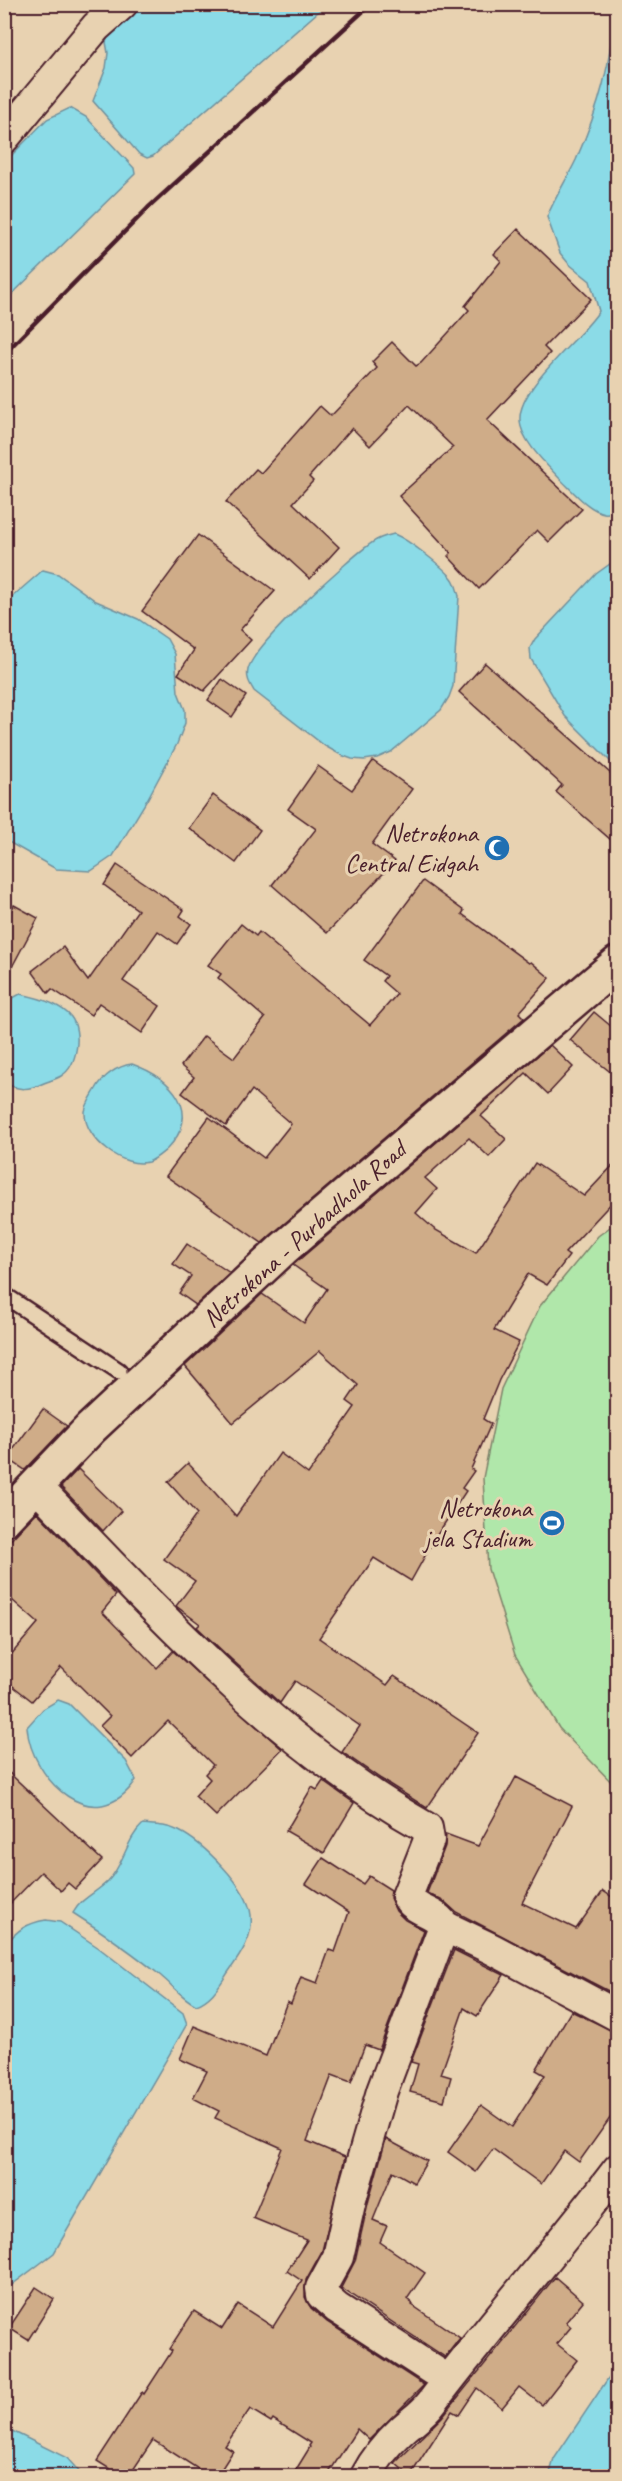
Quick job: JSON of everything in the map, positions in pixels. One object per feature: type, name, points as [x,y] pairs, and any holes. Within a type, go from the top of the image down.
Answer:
[{"type":"main road","name":"Netrokona - Purbadhola Road","points":[[4,1519],[91,1428],[285,1248],[618,963]]},
{"type":"street","points":[[4,138],[96,27],[122,4]]},
{"type":"street","points":[[36,1486],[199,1654],[254,1703],[338,1771],[385,1804],[427,1828],[429,1840],[407,1896],[409,1900],[418,1908],[439,1918],[444,1926],[492,1948],[618,2016]]},
{"type":"street","points":[[444,1926],[382,2091],[351,2199],[338,2257],[321,2288],[322,2295],[337,2308],[448,2380]]},
{"type":"street","points":[[366,2476],[373,2463],[400,2432],[430,2404],[481,2342],[618,2169]]},
{"type":"lane","points":[[4,1295],[119,1371]]},
{"type":"green space","name":"Netrokona jela Stadium","points":[[617,1222],[617,1788],[559,1728],[515,1655],[488,1569],[483,1478],[501,1389],[540,1306],[598,1236]]},
{"type":"water","points":[[138,5],[326,5],[153,156],[147,158],[139,154],[93,101],[106,68],[108,53],[106,42],[110,32]]},
{"type":"water","points":[[613,5],[618,5],[618,511],[606,513],[586,504],[542,460],[525,436],[520,420],[522,407],[539,379],[599,311],[590,281],[569,264],[560,253],[547,217],[576,160],[598,103],[608,65]]},
{"type":"water","points":[[70,108],[86,117],[134,168],[135,174],[5,301],[5,162],[47,119]]},
{"type":"water","points":[[394,534],[433,560],[452,578],[455,584],[459,596],[453,686],[441,710],[391,752],[377,758],[352,759],[325,746],[254,691],[248,678],[248,670],[266,642],[324,583],[373,542]]},
{"type":"water","points":[[617,559],[617,768],[565,716],[531,659],[530,648],[535,639],[596,574]]},
{"type":"water","points":[[43,570],[58,574],[96,601],[138,619],[167,639],[175,654],[178,692],[185,710],[185,723],[177,744],[147,800],[113,856],[91,871],[56,869],[5,840],[5,603]]},
{"type":"water","points":[[20,994],[47,1002],[67,1012],[74,1023],[77,1039],[75,1057],[67,1071],[55,1079],[24,1089],[5,1083],[4,1003]]},
{"type":"water","points":[[132,1064],[146,1070],[170,1087],[182,1109],[183,1122],[178,1135],[167,1149],[148,1162],[128,1161],[108,1150],[91,1133],[85,1114],[102,1080],[116,1069]]},
{"type":"water","points":[[58,1700],[69,1704],[126,1761],[136,1780],[120,1797],[102,1805],[85,1804],[68,1796],[52,1783],[40,1766],[31,1747],[27,1727],[43,1709]]},
{"type":"water","points":[[143,1824],[174,1829],[200,1845],[233,1879],[248,1904],[251,1923],[245,1946],[214,1992],[206,2000],[196,2005],[140,1959],[73,1913],[84,1899],[113,1875],[137,1830]]},
{"type":"water","points":[[46,1920],[60,1922],[99,1948],[183,2013],[187,2024],[54,2253],[5,2290],[5,1945],[23,1928]]},
{"type":"water","points":[[617,2365],[617,2476],[549,2476],[554,2459]]},
{"type":"water","points":[[4,2427],[67,2458],[83,2476],[5,2476]]},
{"type":"building","points":[[518,229],[591,299],[544,347],[550,353],[487,420],[582,509],[549,542],[537,530],[479,589],[448,556],[451,553],[399,496],[453,447],[409,405],[370,446],[352,428],[309,477],[313,481],[293,503],[339,547],[310,579],[226,502],[256,469],[261,473],[320,406],[331,416],[377,368],[372,362],[392,342],[416,366],[421,363],[469,310],[465,306],[501,261],[494,254]]},
{"type":"building","points":[[198,535],[275,591],[240,630],[251,640],[204,691],[178,674],[194,650],[142,611]]},
{"type":"building","points":[[485,663],[618,780],[618,846],[556,792],[562,785],[459,692]]},
{"type":"building","points":[[222,679],[246,696],[232,717],[208,700]]},
{"type":"building","points":[[373,761],[412,789],[372,844],[395,861],[327,933],[272,885],[316,829],[288,809],[318,766],[352,790]]},
{"type":"building","points":[[213,795],[260,830],[236,863],[189,828]]},
{"type":"building","points":[[117,865],[184,910],[180,916],[191,924],[177,944],[158,931],[123,981],[160,1006],[142,1033],[99,1003],[91,1015],[52,989],[48,993],[32,971],[63,947],[88,981],[138,910],[104,885]]},
{"type":"building","points":[[423,881],[464,911],[462,914],[550,978],[519,1013],[524,1018],[262,1243],[166,1176],[209,1117],[264,1158],[291,1124],[252,1090],[226,1126],[182,1093],[194,1077],[181,1066],[204,1036],[234,1058],[265,1018],[218,978],[221,974],[208,965],[241,924],[256,936],[259,932],[370,1025],[397,994],[382,981],[386,976],[364,960]]},
{"type":"building","points":[[14,905],[38,918],[4,982],[4,922]]},
{"type":"building","points":[[594,1012],[618,1032],[618,1078],[570,1040]]},
{"type":"building","points":[[550,1045],[573,1067],[548,1094],[526,1073],[481,1116],[506,1139],[489,1157],[469,1138],[425,1178],[437,1189],[416,1213],[434,1229],[476,1253],[535,1163],[584,1196],[618,1160],[618,1196],[565,1253],[569,1256],[547,1285],[528,1274],[494,1330],[519,1342],[499,1380],[483,1419],[491,1424],[471,1469],[474,1471],[462,1488],[466,1491],[435,1538],[411,1581],[374,1558],[319,1638],[387,1685],[394,1676],[478,1733],[427,1808],[342,1752],[360,1726],[295,1681],[280,1703],[197,1627],[200,1624],[176,1606],[195,1581],[164,1559],[197,1514],[168,1482],[188,1463],[236,1516],[280,1453],[308,1474],[355,1407],[347,1401],[358,1385],[320,1351],[233,1423],[185,1366],[262,1294],[304,1323],[327,1289],[293,1265]]},
{"type":"building","points":[[187,1244],[230,1273],[196,1305],[179,1293],[191,1276],[173,1264]]},
{"type":"building","points":[[43,1409],[67,1426],[25,1470],[7,1458]]},
{"type":"building","points":[[78,1469],[121,1511],[103,1531],[61,1487]]},
{"type":"building","points":[[37,1512],[116,1595],[102,1612],[157,1668],[173,1651],[282,1749],[216,1816],[195,1796],[210,1779],[205,1774],[213,1765],[168,1721],[132,1758],[100,1726],[110,1716],[61,1667],[32,1701],[4,1679],[4,1663],[38,1623],[4,1593],[4,1547]]},
{"type":"building","points":[[4,1768],[102,1860],[75,1889],[68,1883],[61,1891],[41,1872],[4,1910]]},
{"type":"building","points":[[516,1777],[572,1806],[522,1903],[576,1929],[603,1891],[618,1901],[618,1996],[456,1912],[445,1902],[427,1893],[445,1846],[446,1834],[478,1846]]},
{"type":"building","points":[[323,1781],[354,1803],[324,1853],[286,1831],[312,1787],[317,1790]]},
{"type":"building","points":[[323,1858],[363,1884],[369,1876],[391,1890],[390,1898],[396,1911],[405,1920],[424,1930],[379,2050],[365,2045],[351,2082],[332,2075],[307,2141],[345,2157],[322,2251],[306,2280],[305,2297],[311,2308],[327,2322],[424,2385],[369,2440],[357,2429],[327,2476],[292,2476],[311,2443],[273,2419],[271,2422],[250,2409],[225,2446],[233,2451],[217,2476],[209,2476],[153,2440],[129,2476],[121,2476],[97,2461],[172,2351],[169,2349],[194,2311],[222,2329],[238,2304],[273,2327],[302,2281],[287,2271],[307,2240],[253,2218],[282,2148],[215,2118],[219,2111],[193,2098],[207,2071],[180,2059],[194,2026],[266,2056],[287,2002],[291,2004],[301,1977],[317,1983],[329,1950],[335,1952],[349,1912],[306,1884]]},
{"type":"building","points":[[454,1950],[504,1975],[477,2016],[464,2008],[441,2074],[451,2077],[444,2101],[410,2092],[418,2064],[411,2062]]},
{"type":"building","points":[[571,2011],[618,2033],[618,2107],[579,2162],[564,2151],[541,2184],[493,2149],[476,2172],[448,2152],[481,2105],[512,2127],[545,2075],[536,2070]]},
{"type":"building","points":[[386,2139],[427,2161],[414,2183],[393,2171],[373,2220],[387,2226],[380,2242],[425,2273],[407,2299],[412,2305],[460,2338],[445,2357],[341,2288],[355,2261]]},
{"type":"building","points":[[555,2277],[583,2301],[566,2322],[571,2327],[557,2344],[577,2360],[542,2405],[519,2387],[502,2408],[477,2388],[459,2415],[452,2411],[410,2476],[395,2463],[442,2417]]},
{"type":"building","points":[[36,2287],[54,2299],[28,2340],[9,2328]]},
{"type":"railway","points":[[4,354],[148,208],[371,4]]},
{"type":"place","name":"Netrokona Central Eidgah","points":[[497,848]]},
{"type":"place","name":"Netrokona jela Stadium","points":[[552,1523]]}]
